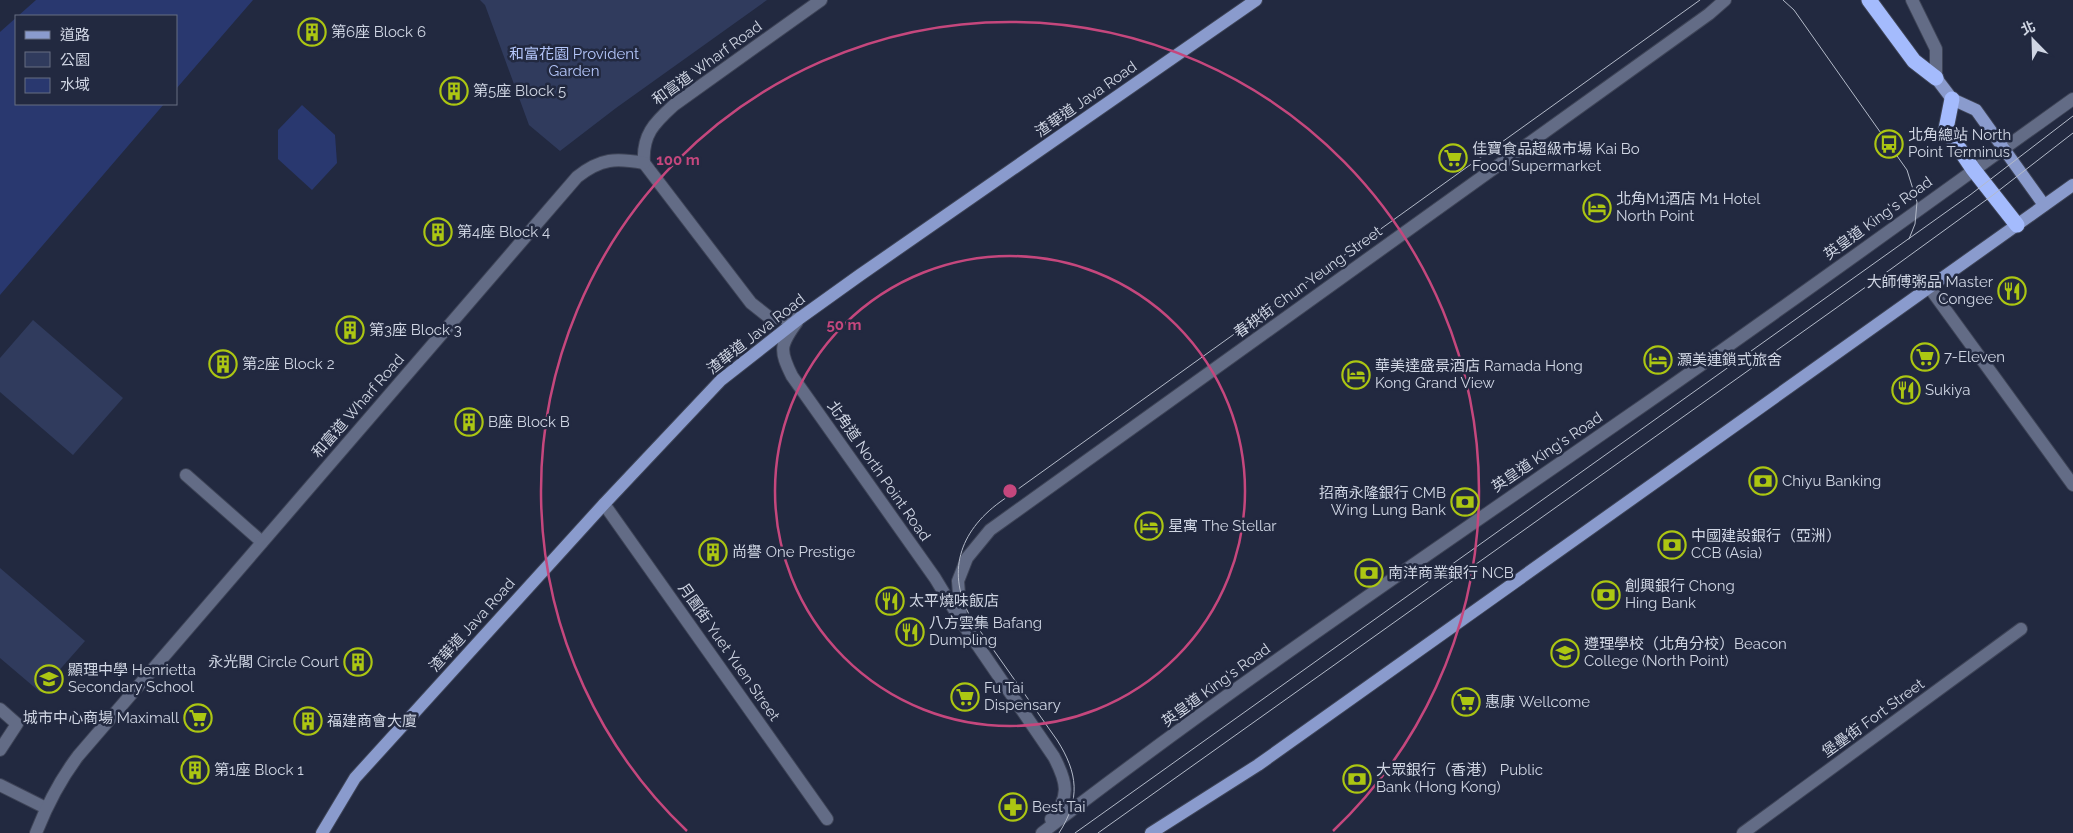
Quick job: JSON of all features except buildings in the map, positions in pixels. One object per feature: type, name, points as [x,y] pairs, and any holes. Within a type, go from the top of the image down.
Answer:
[{"type":"highway","points":[[1869,0],[1914,61],[1936,78]]},
{"type":"highway","points":[[1952,100],[1946,129],[1973,169],[2017,225]]},
{"type":"main road","name":"渣華道 Java Road","points":[[322,833],[356,778],[604,504],[720,380],[800,318],[1256,0]]},
{"type":"main road","points":[[1936,78],[1952,100],[1976,110],[2044,205]]},
{"type":"main road","points":[[1151,833],[1258,766],[2073,184]]},
{"type":"street","name":"和富道 Wharf Road","points":[[36,833],[46,808],[61,780],[78,756],[578,177],[590,167],[602,161],[623,160],[644,163],[643,149],[647,136],[656,121],[674,105],[821,0]]},
{"type":"street","name":"春秧街 Chun Yeung Street","points":[[960,621],[958,580],[967,558],[990,530],[1709,14],[1725,0]]},
{"type":"street","points":[[1912,0],[1936,49],[1936,78]]},
{"type":"street","name":"英皇道 King's Road","points":[[1040,833],[1122,771],[1427,554],[1629,415],[2073,99]]},
{"type":"street","points":[[644,163],[751,303],[770,318],[800,318]]},
{"type":"street","points":[[1929,287],[2073,485]]},
{"type":"street","name":"北角道 North Point Road","points":[[800,318],[785,340],[782,356],[792,376],[935,578],[960,621],[1054,757],[1063,774],[1066,792],[1062,806],[1040,833]]},
{"type":"street","points":[[186,475],[262,542]]},
{"type":"street","name":"月園街 Yuet Yuen Street","points":[[604,504],[827,819]]},
{"type":"street","name":"堡壘街 Fort Street","points":[[1743,833],[2021,629]]},
{"type":"street","points":[[0,708],[17,724],[0,750]]},
{"type":"street","points":[[0,784],[46,808]]},
{"type":"street","points":[[1156,833],[1171,819]]},
{"type":"green space","name":"和富花園 Provident Garden","points":[[480,0],[767,0],[616,108],[560,151],[529,125],[485,5]]},
{"type":"green space","points":[[33,320],[123,398],[73,455],[0,392],[0,358]]},
{"type":"green space","points":[[0,568],[85,641],[40,692],[0,658]]},
{"type":"water","points":[[0,0],[253,0],[178,87],[178,15],[15,15],[15,105],[163,105],[0,295]]},
{"type":"water","points":[[302,105],[335,135],[337,163],[312,190],[278,159],[278,130]]},
{"type":"pier","points":[[0,0],[36,0],[19,15],[15,15],[15,19],[0,32]]},
{"type":"tram line","points":[[1059,833],[1066,821],[1074,797],[1073,775],[1069,764],[1057,740],[971,618],[963,601],[958,569],[966,540],[975,526],[1000,502],[1700,0]]},
{"type":"tram line","points":[[1783,0],[1794,10],[1907,170],[1917,202],[1915,224],[1909,239]]},
{"type":"tram line","points":[[1075,833],[1970,195],[2073,116]]},
{"type":"tram line","points":[[1098,833],[1891,269],[1993,195],[2073,133]]},
{"type":"place","name":"第6座 Block 6","points":[[312,32]]},
{"type":"place","name":"第5座 Block 5","points":[[454,91]]},
{"type":"place","name":"北角總站 North Point Terminus","points":[[1889,144]]},
{"type":"place","name":"佳寶食品超級市場 Kai Bo Food Supermarket","points":[[1453,158]]},
{"type":"place","name":"北角M1酒店 M1 Hotel North Point","points":[[1597,208]]},
{"type":"place","name":"第4座 Block 4","points":[[438,232]]},
{"type":"place","name":"大師傅粥品 Master Congee","points":[[2012,291]]},
{"type":"place","name":"第3座 Block 3","points":[[350,330]]},
{"type":"place","name":"7-Eleven","points":[[1925,357]]},
{"type":"place","name":"灝美連鎖式旅舍","points":[[1658,360]]},
{"type":"place","name":"第2座 Block 2","points":[[223,364]]},
{"type":"place","name":"華美達盛景酒店 Ramada Hong Kong Grand View","points":[[1356,375]]},
{"type":"place","name":"Sukiya","points":[[1906,390]]},
{"type":"place","name":"B座 Block B","points":[[469,422]]},
{"type":"place","name":"Chiyu Banking","points":[[1763,481]]},
{"type":"place","name":"招商永隆銀行 CMB Wing Lung Bank","points":[[1465,502]]},
{"type":"place","name":"星寓 The Stellar","points":[[1149,526]]},
{"type":"place","name":"中國建設銀行（亞洲） CCB (Asia)","points":[[1672,545]]},
{"type":"place","name":"尚譽 One Prestige","points":[[713,552]]},
{"type":"place","name":"南洋商業銀行 NCB","points":[[1369,573]]},
{"type":"place","name":"創興銀行 Chong Hing Bank","points":[[1606,595]]},
{"type":"place","name":"太平燒味飯店","points":[[890,601]]},
{"type":"place","name":"八方雲集 Bafang Dumpling","points":[[910,632]]},
{"type":"place","name":"遵理學校（北角分校）Beacon College (North Point)","points":[[1565,653]]},
{"type":"place","name":"永光閣 Circle Court","points":[[358,662]]},
{"type":"place","name":"顯理中學 Henrietta Secondary School","points":[[49,679]]},
{"type":"place","name":"Fu Tai Dispensary","points":[[965,697]]},
{"type":"place","name":"惠康 Wellcome","points":[[1466,702]]},
{"type":"place","name":"城市中心商場 Maximall","points":[[198,718]]},
{"type":"place","name":"福建商會大廈","points":[[308,721]]},
{"type":"place","name":"第1座 Block 1","points":[[195,770]]},
{"type":"place","name":"大眾銀行（香港） Public Bank (Hong Kong)","points":[[1357,779]]},
{"type":"place","name":"Best Tai","points":[[1013,807]]}]
